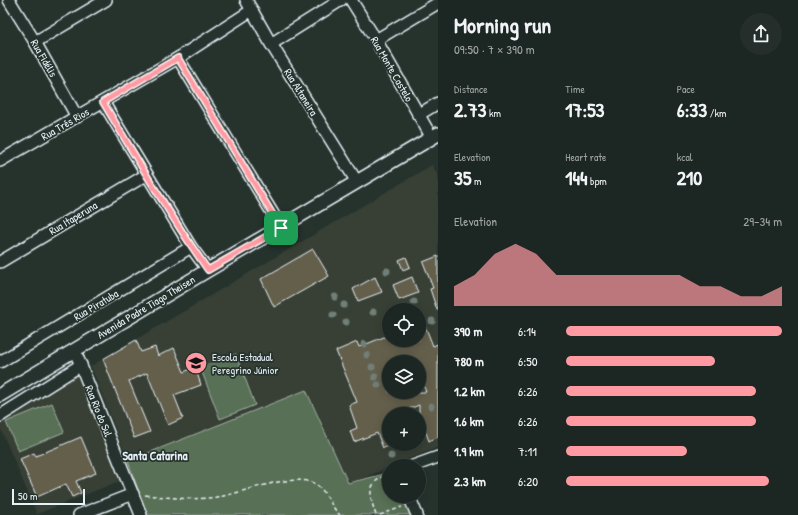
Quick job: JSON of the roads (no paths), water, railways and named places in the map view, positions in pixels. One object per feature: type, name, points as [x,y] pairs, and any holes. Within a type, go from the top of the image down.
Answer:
[{"type":"street","name":"Rua Fidélis","points":[[9,0],[35,42],[77,117]]},
{"type":"street","points":[[35,42],[106,0]]},
{"type":"street","name":"Rua Altaneira","points":[[246,0],[271,44],[357,182]]},
{"type":"street","points":[[271,44],[341,0]]},
{"type":"street","name":"Rua Monte Castelo","points":[[351,0],[376,40],[418,115],[435,136]]},
{"type":"street","points":[[376,40],[438,3]]},
{"type":"street","name":"Rua Três Rios","points":[[1,159],[178,58],[252,10]]},
{"type":"street","points":[[178,58],[281,228]]},
{"type":"street","points":[[103,102],[146,175],[191,247],[208,270]]},
{"type":"street","points":[[418,115],[438,103]]},
{"type":"street","name":"Avenida Padre Tiago Theisen","points":[[0,396],[208,270],[435,136]]},
{"type":"street","name":"Rua Itaperuna","points":[[0,262],[146,175]]},
{"type":"street","name":"Rua Piratuba","points":[[0,362],[191,247]]},
{"type":"street","name":"Rua Rio do Sul","points":[[75,351],[141,515]]},
{"type":"street","points":[[0,416],[81,365]]},
{"type":"street","points":[[426,461],[438,457]]},
{"type":"street","points":[[79,515],[133,494]]},
{"type":"street","points":[[412,503],[416,515]]},
{"type":"place","name":"Escola Estadual Peregrino Júnior","points":[[196,363]]},
{"type":"district","name":"Santa Catarina","points":[[155,455]]}]
